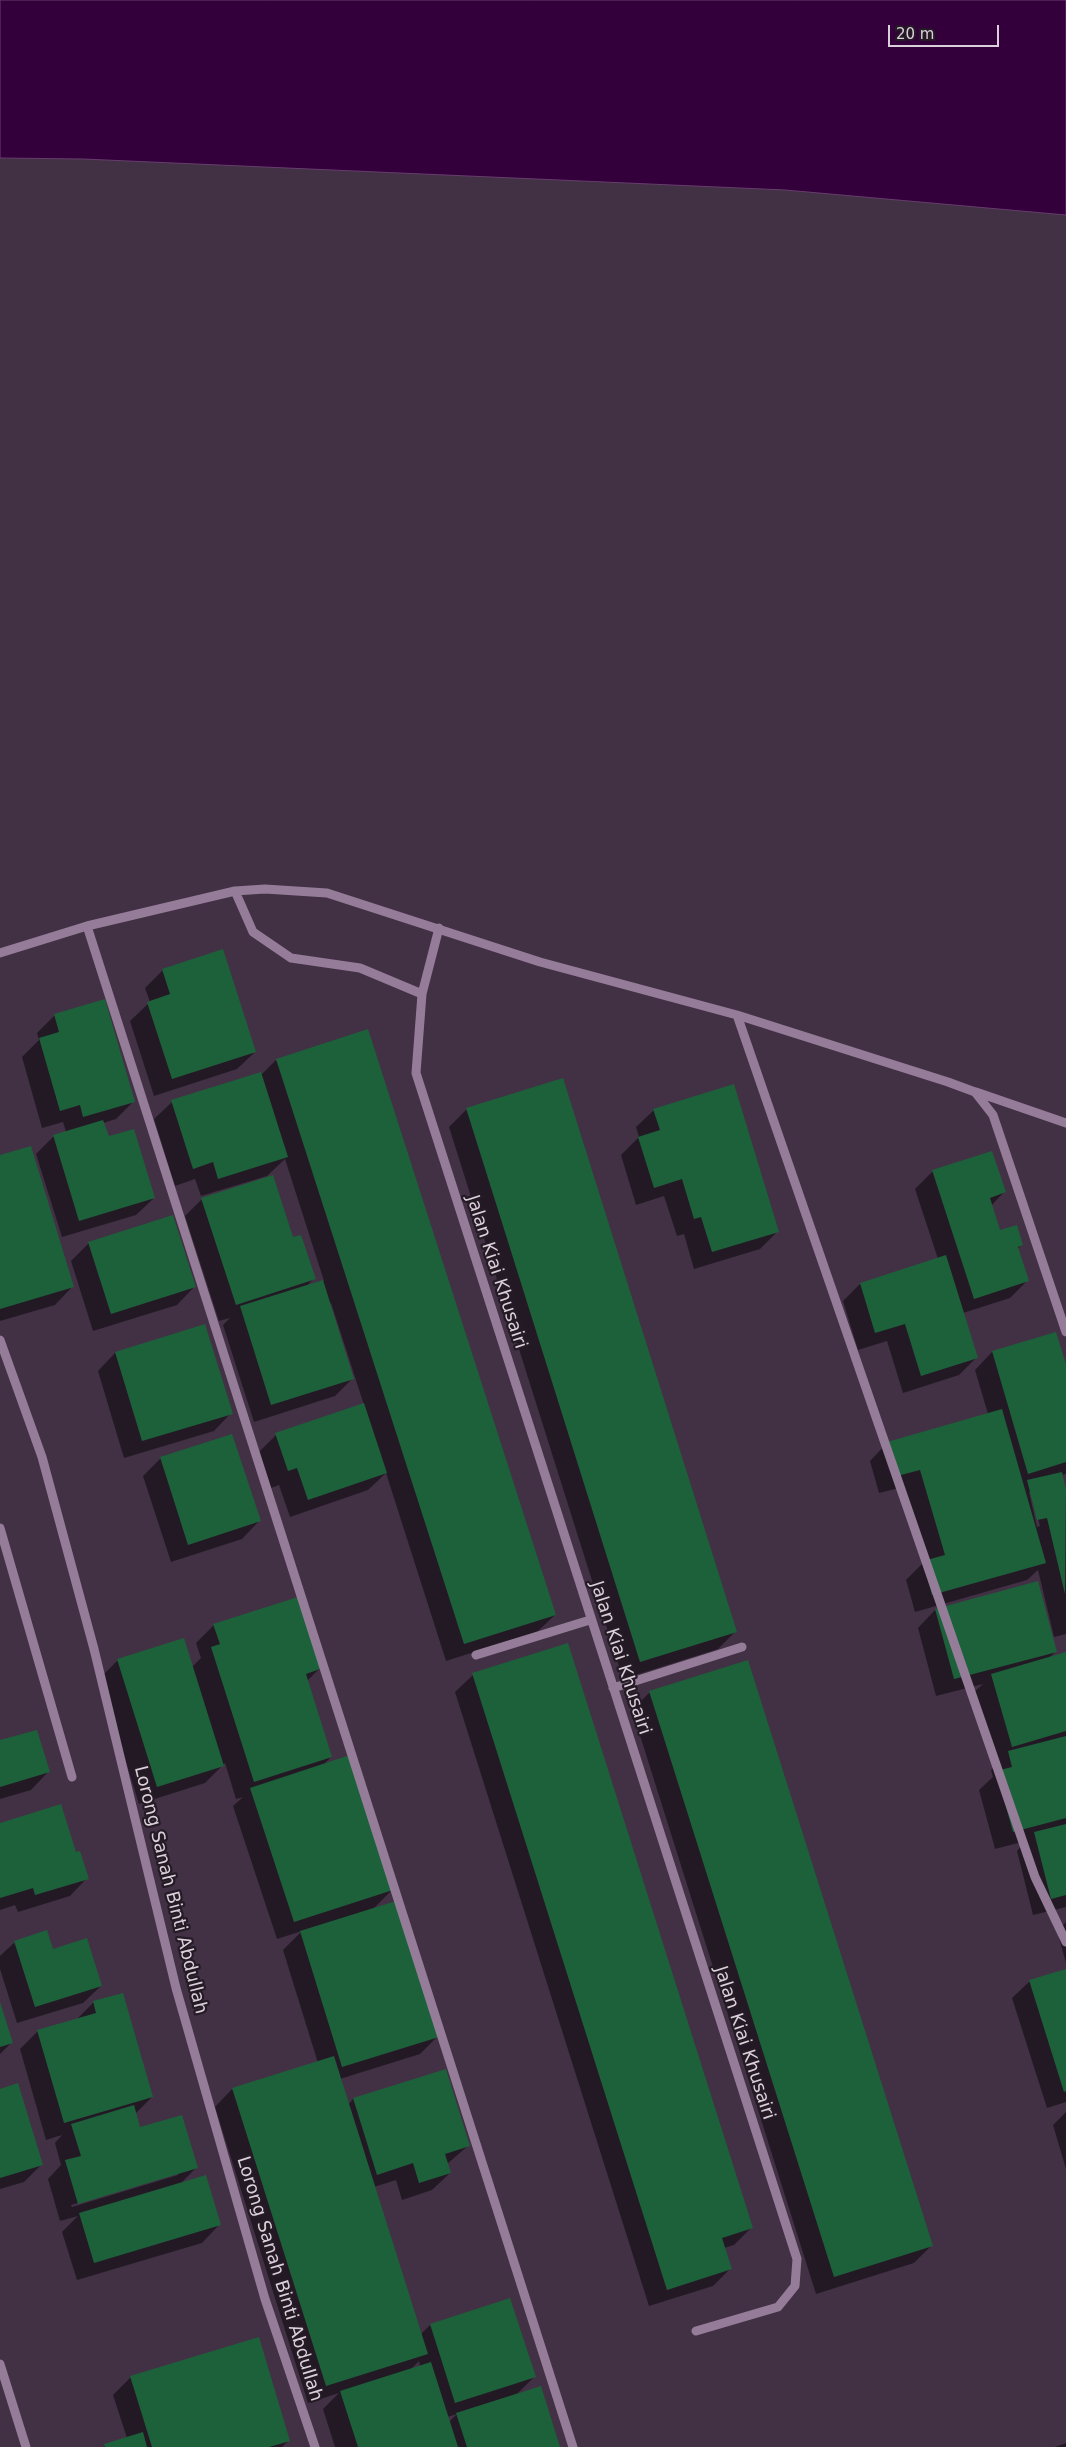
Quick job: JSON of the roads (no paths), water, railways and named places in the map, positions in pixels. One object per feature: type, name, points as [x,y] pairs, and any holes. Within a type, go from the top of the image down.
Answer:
[{"type":"street","points":[[0,953],[87,926],[235,891],[265,889],[327,893],[540,962],[737,1015],[1066,1123]]},
{"type":"street","points":[[235,891],[253,932],[291,958],[360,968],[422,994]]},
{"type":"street","points":[[87,926],[574,2447]]},
{"type":"street","name":"Jalan Kiai Khusairi","points":[[439,928],[422,994],[416,1073],[590,1620],[797,2259],[795,2286],[778,2307],[696,2331]]},
{"type":"street","points":[[737,1015],[1035,1877],[1066,1942]]},
{"type":"street","points":[[975,1092],[993,1115],[1066,1332]]},
{"type":"street","name":"Lorong Sanah Binti Abdullah","points":[[0,1340],[42,1457],[94,1650],[176,1988],[265,2299],[315,2447]]},
{"type":"street","points":[[0,1528],[72,1777]]},
{"type":"street","points":[[476,1655],[590,1620]]},
{"type":"street","points":[[613,1688],[742,1647]]},
{"type":"street","points":[[0,2364],[26,2447]]}]
